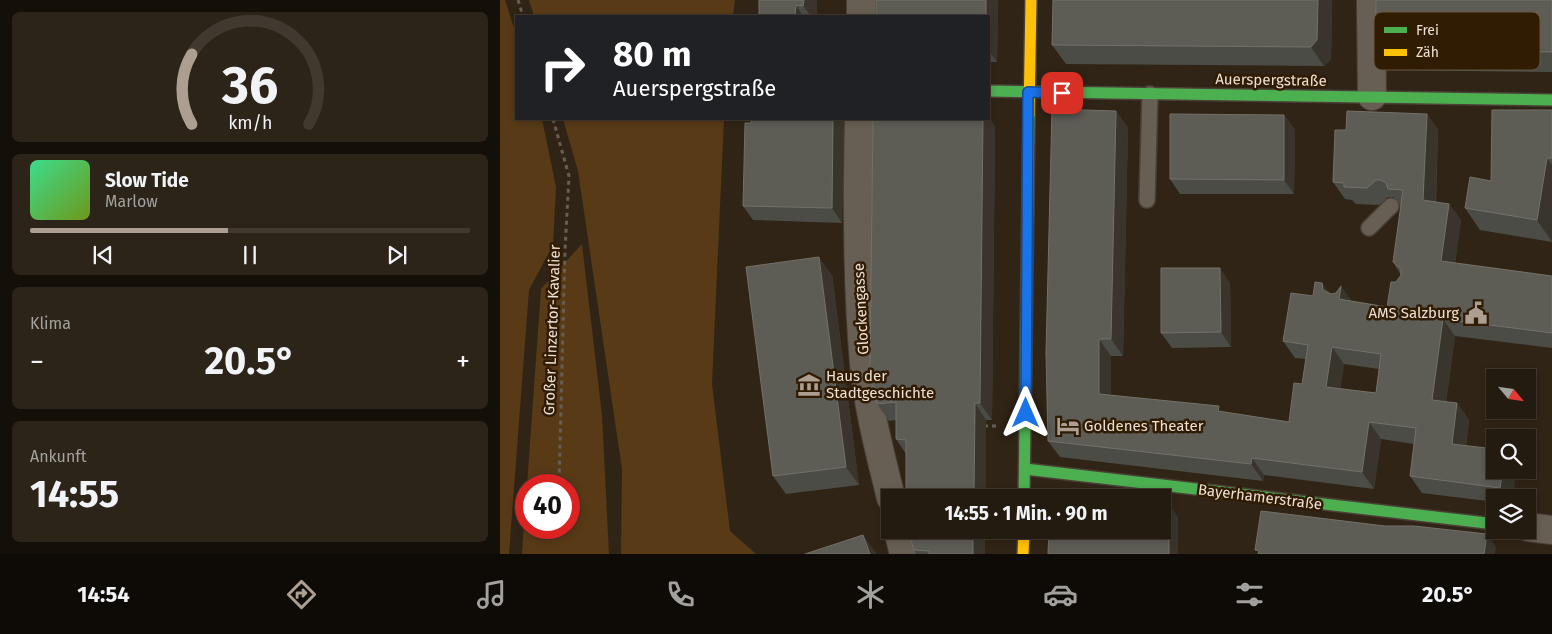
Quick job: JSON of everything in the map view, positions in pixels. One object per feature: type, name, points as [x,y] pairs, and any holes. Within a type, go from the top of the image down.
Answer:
[{"type":"street","points":[[860,15],[861,0]]},
{"type":"street","points":[[1024,489],[1028,92],[1031,0]]},
{"type":"street","points":[[1371,0],[1372,96]]},
{"type":"street","name":"Auerspergstraße","points":[[990,90],[1552,100]]},
{"type":"street","name":"Glockengasse","points":[[859,120],[857,233],[864,364],[874,425],[889,489]]},
{"type":"street","name":"Bayerhamerstraße","points":[[1025,469],[1486,523]]},
{"type":"street","points":[[1536,529],[1552,530]]},
{"type":"street","points":[[900,539],[904,554]]},
{"type":"street","points":[[1023,554],[1024,539]]},
{"type":"lane","points":[[1147,200],[1150,94]]},
{"type":"lane","points":[[1369,228],[1391,206]]},
{"type":"path","points":[[518,0],[523,15]]},
{"type":"path","name":"Großer Linzertor-Kavalier","points":[[553,120],[570,176],[565,250],[559,474]]},
{"type":"path","points":[[976,426],[996,426]]},
{"type":"shaded area","points":[[500,0],[505,0],[515,31],[515,120],[542,120],[556,187],[553,245],[529,290],[509,554],[500,554]]},
{"type":"shaded area","points":[[529,0],[735,0],[733,15],[534,15]]},
{"type":"shaded area","points":[[563,120],[724,120],[712,384],[730,531],[756,554],[621,554],[622,469],[578,171]]},
{"type":"shaded area","points":[[582,244],[602,415],[609,554],[522,554],[523,539],[580,539],[580,474],[528,474],[541,289]]},
{"type":"building","points":[[759,0],[804,0],[803,6],[796,5],[795,15],[759,15]]},
{"type":"building","points":[[876,0],[986,0],[986,15],[876,15]]},
{"type":"building","points":[[1053,0],[1318,0],[1317,40],[1311,47],[1052,45]]},
{"type":"building","points":[[1376,0],[1552,0],[1552,52],[1540,52],[1540,12],[1376,12]]},
{"type":"building","points":[[1052,109],[1116,111],[1111,339],[1099,339],[1099,394],[1219,406],[1218,411],[1289,422],[1294,383],[1302,384],[1308,345],[1283,341],[1291,293],[1313,296],[1315,282],[1322,283],[1323,290],[1331,294],[1336,293],[1341,286],[1339,299],[1387,307],[1391,282],[1396,282],[1401,275],[1401,269],[1393,262],[1403,190],[1388,189],[1386,183],[1381,180],[1376,180],[1367,188],[1344,187],[1344,183],[1333,182],[1335,130],[1346,130],[1347,111],[1427,114],[1423,200],[1449,204],[1441,261],[1552,276],[1552,333],[1443,319],[1432,400],[1457,403],[1452,444],[1486,448],[1486,479],[1502,479],[1500,488],[1410,476],[1416,428],[1369,422],[1362,472],[1252,458],[1251,464],[1048,441],[1046,353]],"holes":[[[1332,347],[1381,354],[1376,393],[1326,387]]]},
{"type":"building","points":[[1492,110],[1552,110],[1552,158],[1547,158],[1537,220],[1465,208],[1470,177],[1491,181]]},
{"type":"building","points":[[1170,114],[1284,115],[1284,180],[1170,179]]},
{"type":"building","points":[[751,120],[833,120],[832,208],[743,206],[745,123],[751,123]]},
{"type":"building","points":[[873,120],[983,120],[980,403],[975,403],[974,489],[906,489],[906,440],[896,439],[896,402],[877,404],[870,366]]},
{"type":"building","name":"Haus der Stadtgeschichte","points":[[819,257],[846,467],[773,476],[746,267]]},
{"type":"building","points":[[1161,268],[1220,268],[1221,332],[1161,333]]},
{"type":"building","points":[[1261,511],[1385,526],[1414,526],[1486,534],[1484,554],[1258,554],[1259,551],[1255,550]]},
{"type":"building","points":[[863,535],[870,554],[805,554]]},
{"type":"building","points":[[911,539],[973,539],[973,554],[929,554],[929,551],[914,550]]},
{"type":"building","points":[[1049,539],[1169,539],[1169,554],[1048,554]]},
{"type":"traffic: fast","points":[[990,91],[1552,100]]},
{"type":"traffic: fast","points":[[1024,489],[1029,115]]},
{"type":"traffic: fast","points":[[1025,469],[1486,523]]},
{"type":"traffic: slow","points":[[1029,115],[1031,0]]},
{"type":"traffic: slow","points":[[1023,554],[1024,539]]},
{"type":"place","name":"AMS Salzburg","points":[[1476,313]]},
{"type":"place","name":"Haus der Stadtgeschichte","points":[[809,385]]},
{"type":"place","name":"Goldenes Theater","points":[[1068,426]]},
{"type":"route","points":[[1026,413],[1028,92],[1062,93]]}]
